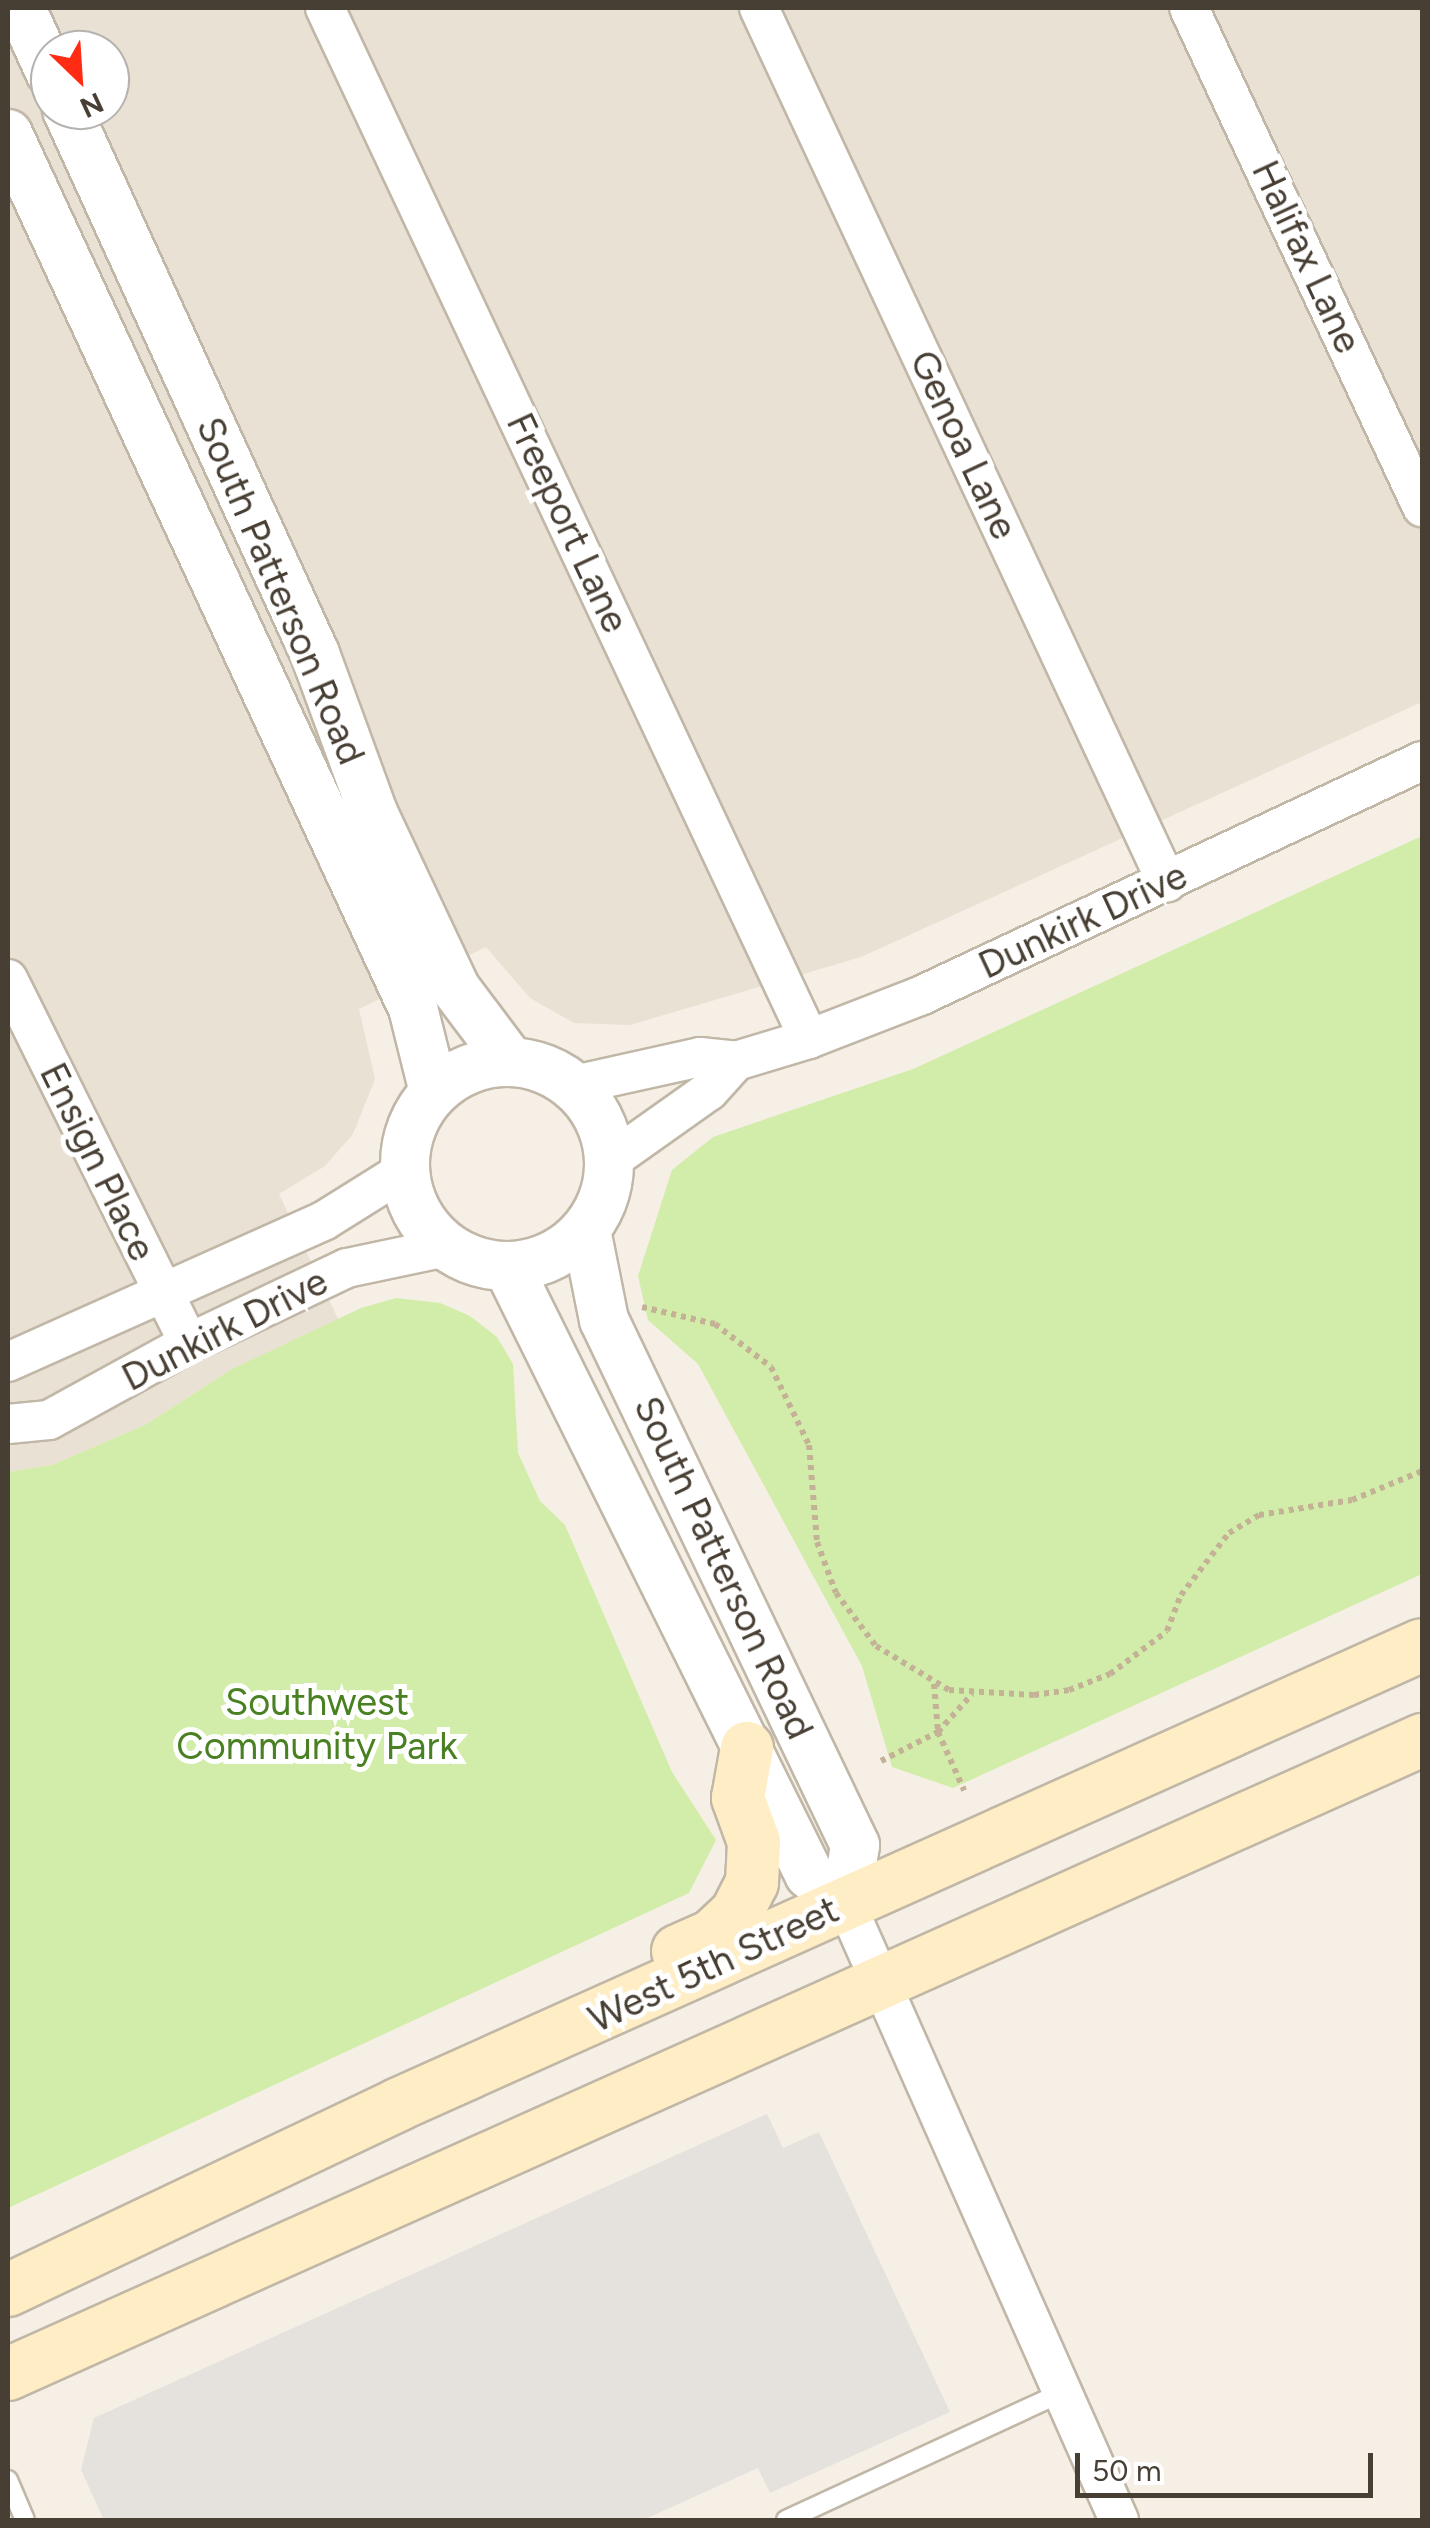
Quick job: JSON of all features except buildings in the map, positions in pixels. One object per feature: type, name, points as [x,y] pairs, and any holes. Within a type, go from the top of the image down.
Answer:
[{"type":"main road","name":"West 5th Street","points":[[8,2290],[397,2106],[1422,1645]]},
{"type":"main road","points":[[8,2374],[880,1987],[1422,1740]]},
{"type":"main road","points":[[632,2003],[660,1960],[712,1936],[736,1914],[752,1883],[754,1842],[738,1798],[747,1748]]},
{"type":"street","name":"Freeport Lane","points":[[325,8],[809,1039]]},
{"type":"street","name":"Genoa Lane","points":[[758,8],[1167,883]]},
{"type":"street","name":"Halifax Lane","points":[[1189,8],[1422,508]]},
{"type":"street","name":"South Patterson Road","points":[[77,130],[315,654],[382,833],[456,989],[510,1061]]},
{"type":"street","name":"South Patterson Road","points":[[8,134],[413,1008],[434,1092]]},
{"type":"street","name":"Dunkirk Drive","points":[[574,1085],[700,1058],[736,1061],[809,1039],[1167,883],[1422,762]]},
{"type":"street","name":"Ensign Place","points":[[8,979],[160,1292],[189,1342]]},
{"type":"street","points":[[510,1061],[544,1068],[574,1085],[605,1132],[610,1161],[604,1198],[586,1230],[550,1256],[508,1266],[476,1262],[447,1247],[410,1200],[405,1170],[417,1114],[434,1092],[469,1070],[510,1061]]},
{"type":"street","name":"Dunkirk Drive","points":[[610,1161],[709,1091],[736,1061]]},
{"type":"street","name":"Dunkirk Drive","points":[[8,1362],[325,1220],[405,1170]]},
{"type":"street","name":"South Patterson Road","points":[[586,1230],[604,1320],[855,1846],[846,1904]]},
{"type":"street","name":"Dunkirk Drive","points":[[8,1424],[49,1420],[189,1342],[347,1268],[447,1247]]},
{"type":"street","name":"South Patterson Road","points":[[508,1266],[551,1343],[809,1874],[846,1904],[1120,2520]]},
{"type":"lane","points":[[786,2520],[1063,2392]]},
{"type":"lane","points":[[8,2480],[25,2520]]},
{"type":"path","points":[[632,1310],[660,1307],[715,1324],[770,1368],[809,1445],[817,1542],[836,1593],[876,1646],[934,1684],[972,1694],[1069,1690],[1110,1674],[1167,1631],[1180,1595],[1229,1533],[1260,1514],[1352,1500],[1422,1471]]},
{"type":"path","points":[[934,1684],[938,1732],[964,1790]]},
{"type":"path","points":[[881,1761],[938,1732],[972,1694]]},
{"type":"shaded area","points":[[8,8],[1422,8],[1422,702],[861,957],[630,1025],[574,1023],[530,998],[486,947],[359,1009],[375,1079],[353,1134],[325,1166],[279,1194],[339,1321],[230,1370],[147,1424],[52,1465],[8,1472]]},
{"type":"shaded area","points":[[767,2114],[783,2148],[819,2132],[950,2412],[770,2493],[758,2468],[643,2520],[104,2520],[81,2470],[94,2418]]},
{"type":"green space","points":[[1422,836],[1422,1574],[953,1788],[892,1767],[862,1666],[698,1364],[648,1320],[638,1276],[672,1170],[713,1137],[913,1069]]},
{"type":"green space","name":"Southwest Community Park","points":[[396,1298],[440,1303],[470,1316],[497,1337],[513,1364],[518,1453],[540,1501],[565,1525],[672,1772],[716,1840],[689,1893],[8,2208],[8,1472],[52,1465],[147,1424],[230,1370],[361,1308]]}]
